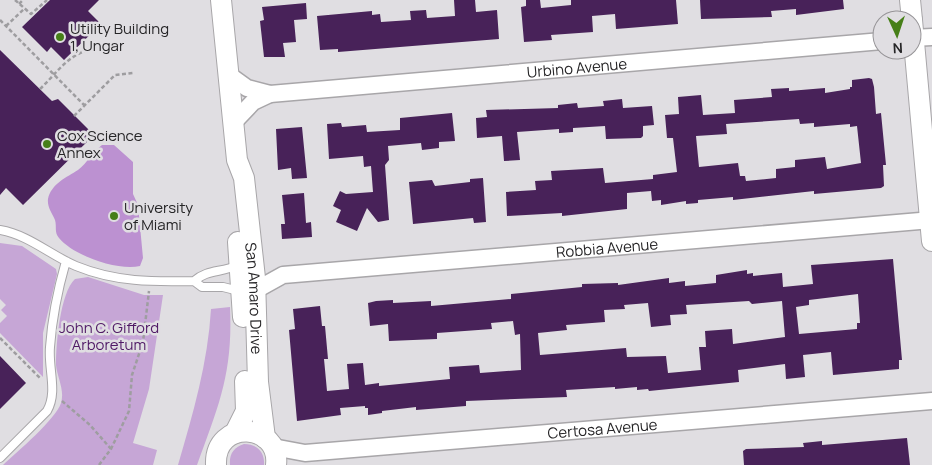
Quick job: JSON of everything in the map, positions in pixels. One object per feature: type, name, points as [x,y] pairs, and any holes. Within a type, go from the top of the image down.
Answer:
[{"type":"street","name":"San Amaro Drive","points":[[216,465],[216,457],[220,445],[235,433],[244,418],[246,404],[244,178],[237,160],[220,1]]},
{"type":"street","name":"Urbino Avenue","points":[[229,75],[247,88],[270,94],[872,42]]},
{"type":"street","points":[[918,60],[932,242]]},
{"type":"street","name":"Urbino Avenue","points":[[234,122],[254,102],[270,94]]},
{"type":"street","name":"Robbia Avenue","points":[[246,278],[931,220]]},
{"type":"street","name":"Robbia Avenue","points":[[246,278],[283,275]]},
{"type":"street","name":"San Amaro Drive","points":[[246,278],[256,312],[258,382],[271,450]]},
{"type":"street","name":"Certosa Avenue","points":[[271,450],[305,453],[932,401]]},
{"type":"street","points":[[235,433],[248,431],[271,450]]},
{"type":"lane","points":[[0,230],[42,246],[66,260],[101,275],[150,282],[194,281],[204,273],[223,271],[246,278]]},
{"type":"lane","points":[[0,458],[47,411],[53,402],[48,366],[58,289],[66,260]]},
{"type":"lane","points":[[194,281],[202,287],[223,286],[246,278]]},
{"type":"path","points":[[14,0],[31,14],[47,0]]},
{"type":"path","points":[[19,4],[23,0]]},
{"type":"path","points":[[6,26],[24,9]]},
{"type":"path","points":[[0,20],[84,105]]},
{"type":"path","points":[[40,89],[77,53],[91,50]]},
{"type":"path","points":[[74,116],[115,75],[134,73]]},
{"type":"path","points":[[99,465],[111,449],[129,411],[132,375],[143,342],[150,282]]},
{"type":"path","points":[[0,338],[53,392],[90,425],[111,449]]},
{"type":"green space","name":"John C. Gifford Arboretum","points":[[0,243],[22,246],[56,269],[57,274],[43,333],[43,377],[0,333],[0,323],[7,316],[1,310],[6,305],[0,299]]},
{"type":"green space","name":"John C. Gifford Arboretum","points":[[88,277],[144,295],[163,295],[149,389],[133,443],[157,450],[153,465],[3,465],[58,410],[62,398],[56,365],[62,307],[70,286],[75,279]]},
{"type":"green space","points":[[230,307],[227,370],[218,406],[197,465],[178,465],[203,368],[211,309]]},
{"type":"green space","points":[[244,444],[253,445],[262,453],[264,465],[230,465],[230,458],[233,452],[237,447]]},
{"type":"shaded area","points":[[102,145],[114,145],[133,162],[133,194],[138,205],[143,258],[140,266],[120,266],[97,261],[66,245],[57,234],[55,220],[48,205],[52,189],[64,178],[78,170]]},
{"type":"building","name":"Utility Building 1, Ungar","points":[[50,0],[99,0],[88,11],[101,24],[64,60],[51,47],[47,52],[22,27]]},
{"type":"building","points":[[454,0],[475,0],[476,12],[497,10],[499,39],[338,52],[338,49],[320,50],[317,16],[372,11],[372,15],[380,14],[381,22],[411,20],[410,11],[426,10],[427,18],[455,16]]},
{"type":"building","points":[[526,0],[540,0],[541,8],[571,5],[571,0],[676,0],[678,24],[616,29],[615,14],[592,16],[593,32],[551,35],[552,40],[524,42],[521,7],[526,6]]},
{"type":"building","points":[[700,0],[843,0],[844,9],[796,15],[796,9],[771,11],[772,17],[701,19]]},
{"type":"building","points":[[306,3],[307,19],[294,20],[296,42],[283,43],[285,57],[264,57],[260,21],[264,20],[262,7]]},
{"type":"building","name":"Cox Science Annex","points":[[0,50],[52,101],[58,99],[94,135],[23,205],[6,188],[0,195]]},
{"type":"building","points":[[872,79],[876,114],[881,113],[886,165],[883,165],[884,186],[881,188],[814,194],[814,191],[733,200],[733,197],[698,200],[698,203],[686,204],[686,201],[661,205],[661,200],[652,201],[651,191],[627,193],[627,209],[562,216],[562,213],[507,216],[506,192],[536,190],[535,181],[552,180],[551,171],[603,168],[605,183],[653,179],[653,175],[677,172],[673,138],[667,138],[665,115],[679,114],[678,97],[701,95],[703,115],[735,113],[734,100],[772,97],[771,89],[789,88],[789,91],[825,88],[825,93],[850,89],[852,87],[852,80]],"holes":[[[799,119],[800,124],[814,123],[814,127],[850,124],[850,127],[857,126],[861,163],[827,169],[825,157],[795,160],[795,167],[776,169],[776,178],[746,181],[745,176],[740,176],[738,163],[699,167],[696,136],[727,134],[726,124]]]},
{"type":"building","points":[[622,99],[623,108],[652,106],[654,125],[643,126],[643,136],[641,138],[606,139],[605,126],[573,128],[573,132],[559,133],[559,129],[517,132],[520,160],[504,161],[502,136],[477,138],[476,118],[487,117],[486,110],[558,108],[558,105],[577,103],[578,108],[604,106],[603,101]]},
{"type":"building","points":[[452,113],[455,141],[439,142],[439,148],[422,150],[421,143],[388,146],[389,160],[385,165],[389,220],[378,222],[367,208],[357,231],[336,222],[341,210],[333,206],[340,191],[346,194],[373,192],[371,166],[364,167],[363,156],[329,159],[327,124],[341,123],[342,127],[366,125],[367,132],[400,130],[400,118]]},
{"type":"building","points":[[302,127],[307,178],[292,179],[291,168],[278,170],[276,129]]},
{"type":"building","points":[[483,178],[486,222],[474,223],[473,218],[413,224],[409,182],[432,180],[435,186],[470,182],[470,179]]},
{"type":"building","points":[[304,193],[306,223],[311,222],[312,237],[282,239],[281,224],[285,224],[282,195]]},
{"type":"building","points":[[893,259],[902,360],[899,360],[899,369],[833,375],[831,352],[803,355],[805,377],[786,379],[785,364],[738,370],[739,382],[649,391],[648,389],[637,390],[637,387],[566,390],[567,397],[466,401],[466,406],[416,410],[416,407],[382,411],[382,413],[368,415],[368,408],[365,408],[365,406],[340,408],[341,415],[297,421],[289,330],[295,329],[293,309],[320,306],[322,326],[325,326],[328,359],[324,359],[327,391],[349,389],[347,364],[363,363],[365,385],[379,383],[379,386],[450,379],[449,367],[479,365],[480,373],[521,370],[520,334],[515,335],[513,321],[491,323],[492,329],[437,333],[437,339],[389,341],[388,324],[370,326],[368,303],[393,300],[393,303],[431,301],[431,306],[511,299],[511,294],[582,287],[582,284],[618,283],[618,285],[669,278],[669,283],[685,281],[685,286],[716,283],[716,275],[747,270],[747,274],[753,273],[753,276],[782,273],[783,287],[813,284],[811,265]],"holes":[[[858,294],[860,323],[857,323],[857,329],[799,334],[796,307],[809,305],[809,300]],[[749,301],[752,304],[782,301],[785,337],[733,344],[732,329],[705,331],[706,347],[699,347],[701,370],[668,373],[666,356],[627,357],[626,348],[540,355],[538,333],[567,330],[566,325],[605,322],[604,310],[625,309],[624,305],[648,303],[651,327],[671,325],[670,315],[687,314],[686,305]]]},
{"type":"building","points":[[0,356],[26,383],[0,409]]},
{"type":"building","points":[[907,438],[910,465],[744,465],[743,451],[746,449],[804,447],[803,443],[822,441],[822,445]]},
{"type":"place","name":"Utility Building 1, Ungar","points":[[60,37]]},
{"type":"place","name":"Cox Science Annex","points":[[47,144]]},
{"type":"place","name":"University of Miami","points":[[114,216]]}]
